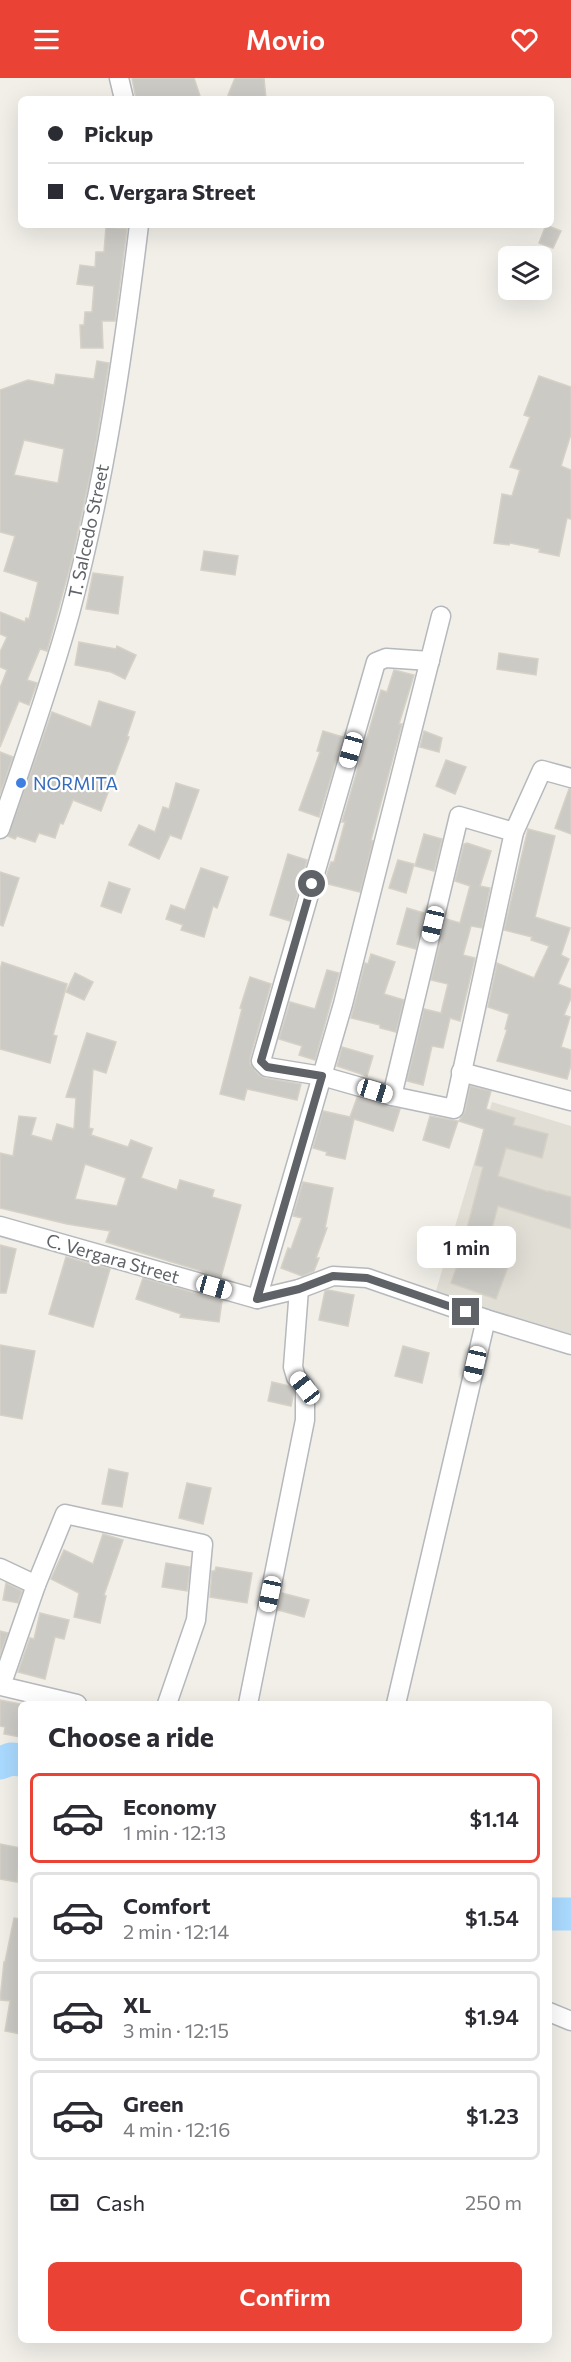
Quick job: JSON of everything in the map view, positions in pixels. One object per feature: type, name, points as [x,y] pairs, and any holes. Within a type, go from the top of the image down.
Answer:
[{"type":"street","points":[[119,78],[123,96]]},
{"type":"street","name":"T. Salcedo Street","points":[[0,829],[67,625],[94,512],[119,379],[140,228]]},
{"type":"street","points":[[257,1299],[343,1004],[441,616]]},
{"type":"street","points":[[430,661],[386,658],[376,662],[261,1061],[267,1067],[322,1076],[453,1110],[514,832],[542,771],[571,778]]},
{"type":"street","points":[[392,1096],[459,816],[514,832]]},
{"type":"street","points":[[461,1072],[571,1101]]},
{"type":"street","name":"C. Vergara Street","points":[[0,1226],[257,1299],[299,1289],[333,1276],[367,1278],[486,1319],[571,1345]]},
{"type":"street","points":[[249,1701],[305,1420],[305,1388],[296,1377],[293,1367],[299,1289]]},
{"type":"street","points":[[397,1701],[486,1319]]},
{"type":"street","points":[[64,1701],[1,1686],[36,1585],[65,1514],[203,1544],[196,1620],[168,1701]]},
{"type":"street","points":[[0,1568],[36,1585]]},
{"type":"street","points":[[552,2013],[571,2021]]},
{"type":"shaded area","points":[[492,1102],[571,1126],[571,1334],[435,1294]]},
{"type":"building","points":[[132,78],[194,78],[200,96],[135,96]]},
{"type":"building","points":[[235,78],[264,78],[266,96],[228,95]]},
{"type":"building","points":[[106,228],[127,229],[115,321],[102,321],[103,348],[81,348],[80,325],[84,325],[85,312],[92,312],[94,286],[77,284],[80,265],[95,267],[96,252],[104,252]]},
{"type":"building","points":[[545,228],[561,231],[553,248],[539,243]]},
{"type":"building","points":[[97,361],[109,363],[92,467],[71,563],[47,651],[40,649],[27,680],[37,683],[29,705],[19,701],[0,747],[0,688],[7,670],[0,667],[0,652],[7,637],[0,634],[0,612],[25,622],[26,618],[29,619],[38,582],[4,571],[15,536],[0,532],[0,390],[28,380],[54,385],[56,374],[94,379]],"holes":[[[24,440],[64,449],[58,483],[14,475]]]},
{"type":"building","points":[[539,376],[571,387],[571,434],[561,466],[571,470],[571,519],[567,518],[559,556],[539,552],[540,549],[510,543],[509,545],[494,543],[502,494],[512,496],[520,470],[510,467],[530,417],[524,415]]},
{"type":"building","points":[[204,551],[238,556],[235,575],[201,570]]},
{"type":"building","points":[[93,573],[123,577],[118,614],[86,609]]},
{"type":"building","points":[[79,642],[116,649],[117,646],[136,655],[125,679],[111,672],[75,665]]},
{"type":"building","points":[[499,653],[538,659],[536,675],[497,669]]},
{"type":"building","points":[[394,670],[414,675],[399,724],[402,724],[371,840],[373,841],[360,892],[324,883],[331,862],[334,862],[345,822],[342,822],[381,690],[387,692]]},
{"type":"building","points":[[99,701],[135,712],[127,736],[129,737],[101,811],[73,800],[63,824],[60,823],[55,838],[39,833],[35,842],[17,836],[15,839],[8,836],[52,712],[91,727]]},
{"type":"building","points":[[323,731],[343,737],[319,817],[299,810],[320,752],[317,751]]},
{"type":"building","points":[[424,731],[442,738],[439,752],[420,747]]},
{"type":"building","points":[[0,752],[13,757],[0,794]]},
{"type":"building","points":[[446,760],[466,767],[455,794],[436,786]]},
{"type":"building","points":[[176,783],[199,790],[181,839],[170,835],[159,859],[129,845],[139,825],[155,832],[163,807],[169,809]]},
{"type":"building","points":[[569,789],[571,789],[571,834],[555,828]]},
{"type":"building","points":[[528,829],[555,836],[535,917],[570,928],[561,955],[569,959],[558,984],[571,989],[571,998],[564,1015],[570,1017],[561,1047],[571,1050],[571,1065],[567,1079],[497,1061],[507,1030],[505,1029],[509,1014],[488,1007],[497,963],[534,978],[549,946],[531,940],[532,937],[504,930]]},
{"type":"building","points":[[424,834],[442,839],[434,871],[415,866]]},
{"type":"building","points":[[464,844],[491,851],[480,886],[490,888],[482,928],[471,926],[463,955],[475,958],[460,1021],[450,1018],[443,1048],[432,1046],[423,1085],[407,1081],[424,1009],[441,1013],[448,984],[431,980],[446,919],[460,923],[470,886],[455,881]]},
{"type":"building","points":[[288,854],[307,860],[290,921],[270,915]]},
{"type":"building","points":[[398,860],[414,864],[406,893],[389,888]]},
{"type":"building","points":[[201,868],[228,877],[217,908],[213,906],[204,937],[181,930],[183,925],[166,919],[171,905],[185,910]]},
{"type":"building","points":[[0,872],[19,878],[3,926],[0,925]]},
{"type":"building","points":[[109,882],[130,889],[121,913],[101,906]]},
{"type":"building","points":[[407,908],[424,913],[416,949],[397,944]]},
{"type":"building","points":[[371,954],[395,962],[384,994],[404,1000],[396,1032],[380,1028],[380,1025],[351,1018],[365,963],[368,964]]},
{"type":"building","points":[[2,962],[67,984],[53,1035],[57,1036],[50,1063],[0,1049],[0,970]]},
{"type":"building","points":[[327,970],[339,973],[315,1060],[299,1055],[302,1046],[279,1039],[290,1002],[315,1009]]},
{"type":"building","points":[[75,973],[93,982],[84,1000],[66,992]]},
{"type":"building","points":[[250,977],[271,984],[250,1064],[259,1075],[265,1078],[301,1084],[297,1100],[247,1089],[244,1100],[220,1094],[242,1009],[240,1008]]},
{"type":"building","points":[[87,1033],[116,1042],[106,1073],[93,1069],[89,1128],[93,1129],[91,1135],[128,1147],[131,1140],[152,1148],[141,1178],[177,1190],[180,1180],[214,1190],[212,1197],[241,1205],[221,1277],[106,1242],[110,1231],[67,1224],[0,1208],[0,1153],[13,1156],[19,1116],[36,1118],[31,1135],[52,1141],[57,1124],[74,1129],[76,1098],[66,1097]],"holes":[[[85,1164],[126,1178],[117,1206],[75,1199]]]},
{"type":"building","points":[[342,1047],[373,1056],[367,1076],[337,1066]]},
{"type":"building","points":[[470,1086],[491,1091],[486,1109],[515,1118],[513,1125],[548,1134],[542,1158],[506,1148],[498,1176],[571,1197],[571,1229],[498,1206],[486,1250],[511,1259],[496,1299],[451,1283],[466,1240],[464,1240],[483,1167],[475,1165],[484,1129],[459,1121],[465,1111]]},
{"type":"building","points":[[357,1098],[400,1109],[393,1131],[354,1119],[345,1159],[326,1155],[327,1152],[313,1148],[323,1111],[350,1117]]},
{"type":"building","points":[[430,1116],[458,1121],[449,1148],[423,1140]]},
{"type":"building","points":[[303,1182],[333,1188],[325,1228],[327,1228],[316,1258],[319,1258],[314,1271],[302,1276],[281,1268],[288,1248],[291,1249],[302,1218],[293,1216]]},
{"type":"building","points":[[0,1245],[16,1249],[6,1293],[0,1293]]},
{"type":"building","points":[[66,1257],[110,1269],[93,1327],[49,1314]]},
{"type":"building","points":[[143,1278],[222,1301],[219,1322],[180,1317],[181,1314],[136,1299]]},
{"type":"building","points":[[325,1291],[354,1295],[348,1326],[319,1320]]},
{"type":"building","points":[[0,1345],[35,1351],[22,1419],[0,1415]]},
{"type":"building","points":[[403,1346],[429,1353],[422,1383],[395,1376]]},
{"type":"building","points":[[272,1382],[289,1386],[294,1392],[291,1406],[268,1401]]},
{"type":"building","points":[[109,1469],[128,1473],[122,1507],[102,1504]]},
{"type":"building","points":[[187,1483],[211,1488],[203,1524],[179,1518]]},
{"type":"building","points":[[103,1534],[123,1540],[104,1595],[106,1596],[100,1623],[74,1617],[79,1593],[51,1579],[64,1550],[93,1564]]},
{"type":"building","points":[[166,1563],[190,1567],[187,1591],[162,1587]]},
{"type":"building","points":[[216,1567],[252,1573],[247,1603],[210,1597],[212,1571],[215,1571]]},
{"type":"building","points":[[6,1583],[22,1591],[18,1603],[3,1600]]},
{"type":"building","points":[[282,1593],[309,1600],[304,1617],[278,1610]]},
{"type":"building","points":[[40,1613],[69,1620],[64,1639],[55,1637],[45,1679],[18,1672],[30,1638],[34,1639]]},
{"type":"building","points":[[0,1631],[8,1633],[0,1655]]},
{"type":"building","points":[[0,1700],[18,1703],[18,1736],[4,1734],[5,1727],[0,1726]]},
{"type":"building","points":[[0,1844],[18,1847],[17,1882],[0,1879]]},
{"type":"building","points":[[14,1918],[18,1919],[18,2033],[5,2031],[10,2001],[0,2000]]},
{"type":"waterway","points":[[0,1763],[11,1759],[18,1760]]},
{"type":"waterway","points":[[552,1914],[571,1914]]},
{"type":"place","name":"NORMITA","points":[[21,783]]},
{"type":"route","points":[[312,884],[261,1061],[267,1067],[322,1076],[257,1299],[299,1289],[333,1276],[367,1278],[466,1312]]}]
